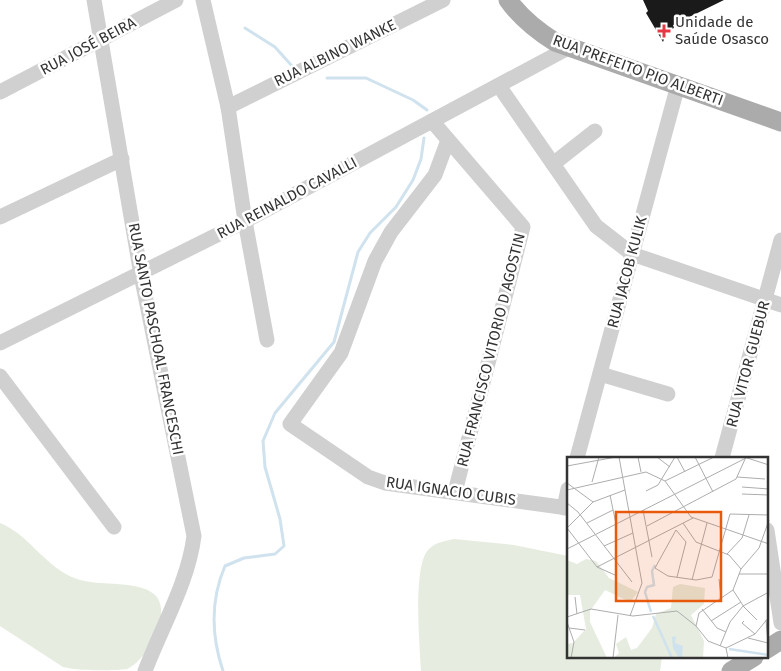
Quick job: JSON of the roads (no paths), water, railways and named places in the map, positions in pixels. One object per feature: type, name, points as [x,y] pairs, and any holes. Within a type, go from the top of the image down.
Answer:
[{"type":"main road","name":"RUA PREFEITO PIO ALBERTI","points":[[508,0],[517,13],[534,28],[555,42],[781,122]]},
{"type":"main road","points":[[768,648],[781,640]]},
{"type":"main road","points":[[731,671],[752,658]]},
{"type":"street","name":"RUA SANTO PASCHOAL FRANCESCHI","points":[[94,0],[141,275],[194,536],[186,574],[156,641],[145,671]]},
{"type":"street","name":"RUA JOSÉ BEIRA","points":[[0,92],[100,38],[176,0]]},
{"type":"street","points":[[203,0],[228,107],[245,221],[267,340]]},
{"type":"street","name":"RUA ALBINO WANKE","points":[[228,107],[443,0]]},
{"type":"street","name":"RUA REINALDO CAVALLI","points":[[0,343],[141,275],[245,221],[570,47]]},
{"type":"street","name":"RUA JACOB KULIK","points":[[577,457],[678,85]]},
{"type":"street","points":[[499,86],[596,226],[632,254],[781,305]]},
{"type":"street","name":"RUA FRANCISCO VITORIO D AGOSTIN","points":[[432,121],[523,227],[455,492]]},
{"type":"street","points":[[553,164],[595,130]]},
{"type":"street","name":"RUA IGNACIO CUBIS","points":[[448,140],[435,175],[391,232],[375,261],[341,353],[290,424],[368,477],[385,483],[566,508]]},
{"type":"street","points":[[0,217],[122,160]]},
{"type":"street","name":"RUA VITOR GUEBUR","points":[[722,457],[781,240]]},
{"type":"street","points":[[600,374],[668,394]]},
{"type":"street","points":[[0,376],[114,527]]},
{"type":"street","points":[[768,537],[781,622]]},
{"type":"waterway","points":[[245,28],[275,47],[292,66]]},
{"type":"waterway","points":[[327,78],[366,78],[413,100],[427,110]]},
{"type":"waterway","points":[[223,671],[216,644],[214,618],[217,592],[225,566],[244,558],[275,554],[284,546],[280,519],[265,467],[263,441],[275,413],[334,342],[358,252],[370,233],[396,207],[413,180],[421,159],[424,138]]},
{"type":"place","name":"Unidade de Saúde Osasco","points":[[664,31]]}]
